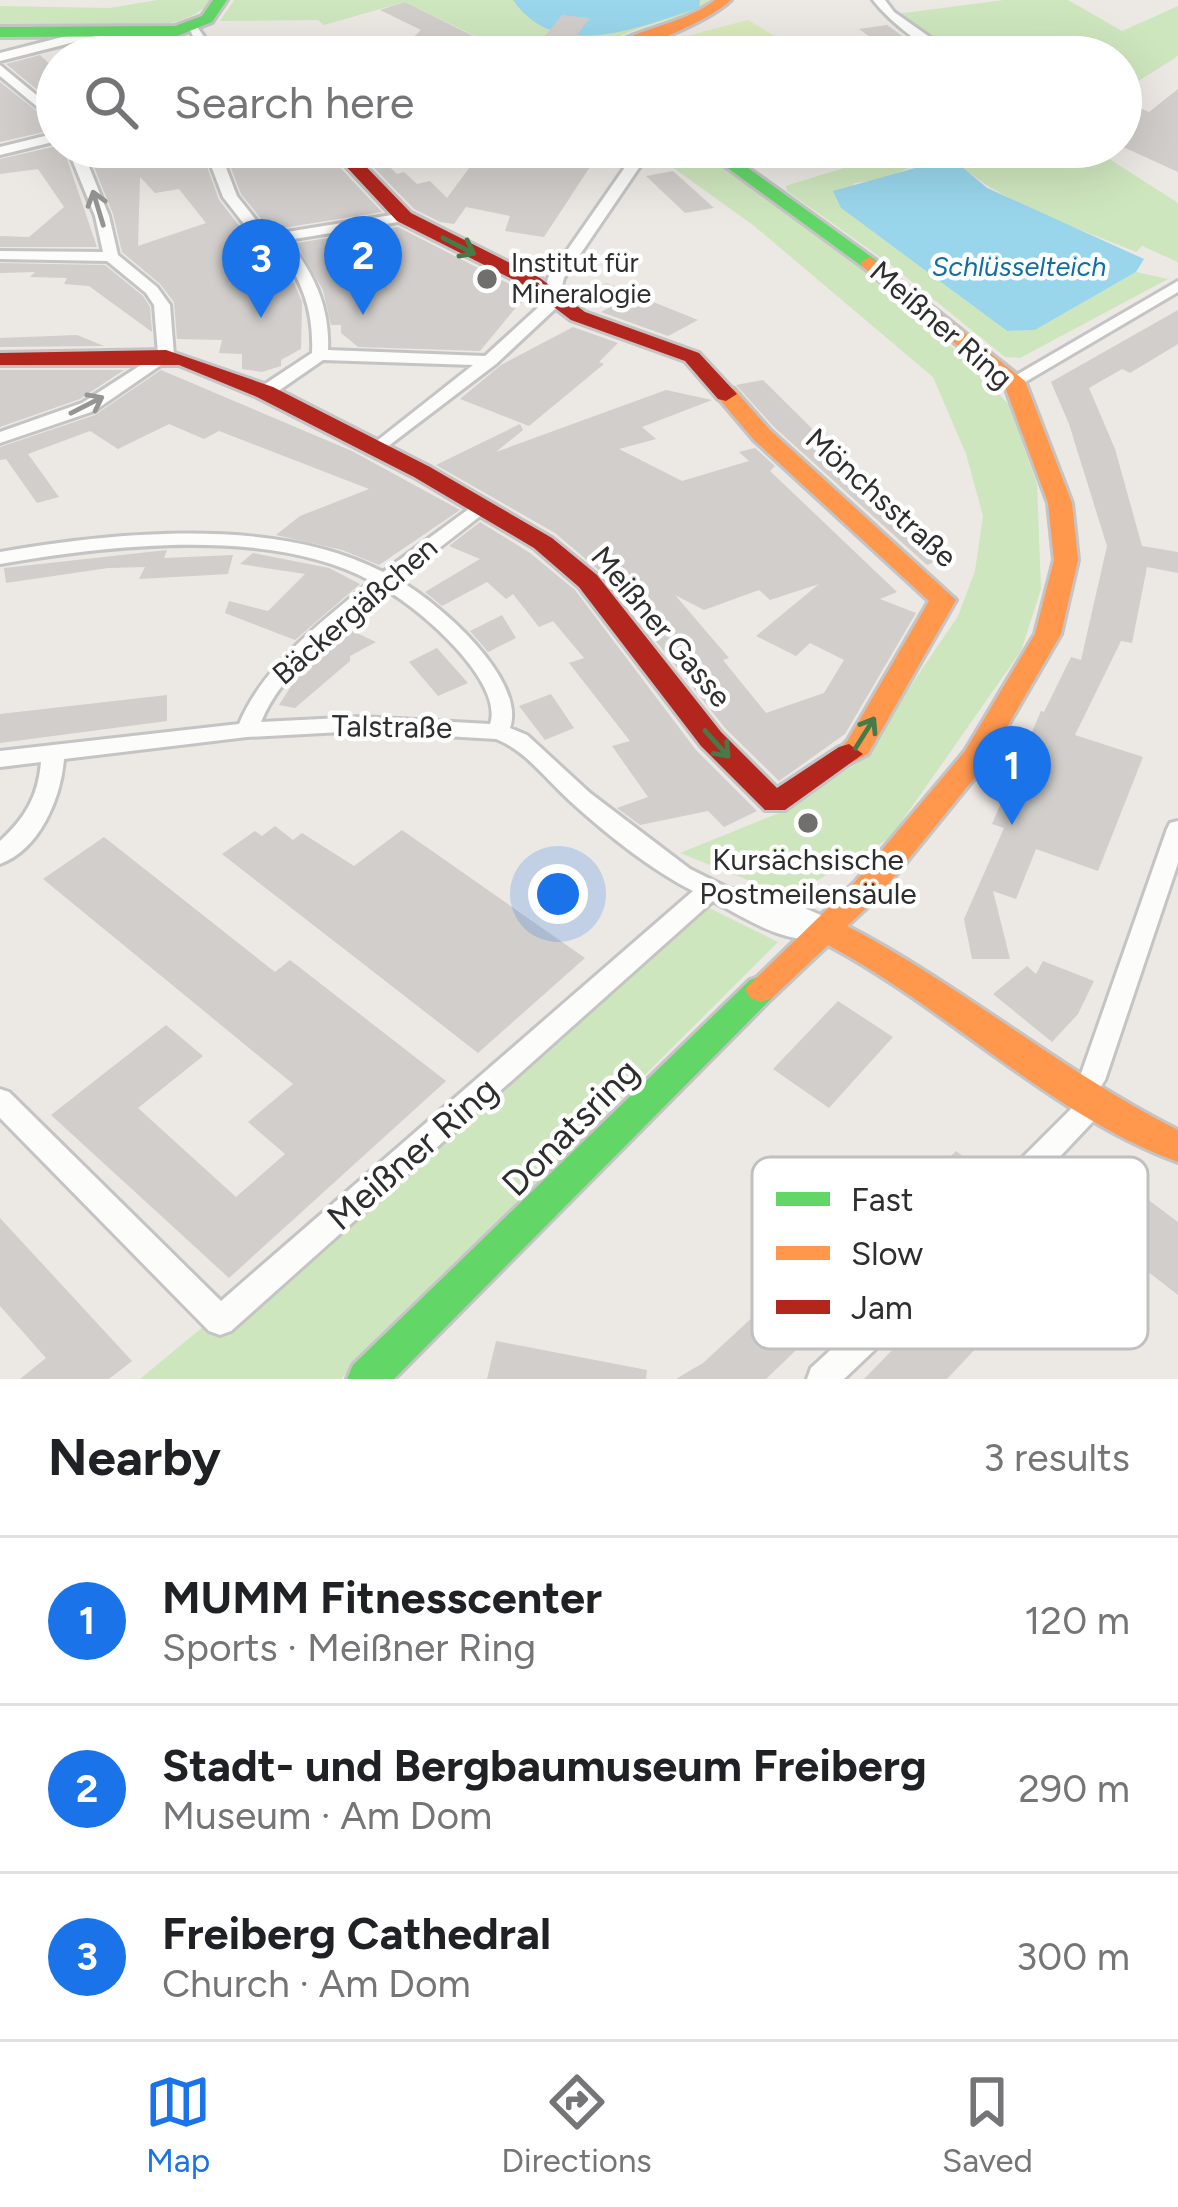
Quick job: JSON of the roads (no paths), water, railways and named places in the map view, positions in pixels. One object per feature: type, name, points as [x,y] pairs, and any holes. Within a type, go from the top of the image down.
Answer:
[{"type":"main road","points":[[197,36],[220,0]]},
{"type":"main road","points":[[642,36],[707,15],[724,0]]},
{"type":"main road","points":[[0,32],[170,36]]},
{"type":"main road","points":[[357,168],[404,218]]},
{"type":"main road","name":"Meißner Ring","points":[[737,168],[901,285],[1014,381],[1060,503],[1066,560],[1048,634],[975,758],[827,930]]},
{"type":"main road","name":"Mönchsstraße","points":[[404,218],[533,282],[578,316],[692,358],[762,435],[920,574],[943,600],[858,747],[819,778],[775,803]]},
{"type":"main road","points":[[0,359],[166,356]]},
{"type":"main road","name":"Meißner Gasse","points":[[166,356],[265,392],[379,448],[543,543],[588,581],[711,740],[775,803]]},
{"type":"main road","points":[[827,930],[908,970],[1085,1100],[1178,1147]]},
{"type":"main road","name":"Donatsring","points":[[367,1379],[729,1019],[827,930]]},
{"type":"street","points":[[879,0],[890,14],[922,36]]},
{"type":"street","points":[[82,36],[94,33]]},
{"type":"street","points":[[0,57],[36,48]]},
{"type":"street","points":[[0,69],[36,101]]},
{"type":"street","points":[[0,151],[36,142]]},
{"type":"street","points":[[0,438],[88,407],[166,356],[158,297],[110,256],[102,216],[83,168]]},
{"type":"street","points":[[219,168],[230,197],[264,240],[285,245],[404,218]]},
{"type":"street","points":[[379,448],[490,361],[554,297],[556,278],[628,168]]},
{"type":"street","points":[[285,245],[303,266],[317,299],[320,355]]},
{"type":"street","points":[[0,255],[110,256]]},
{"type":"street","points":[[1014,381],[1178,286]]},
{"type":"street","points":[[265,392],[320,355],[490,361]]},
{"type":"street","name":"Bäckergäßchen","points":[[247,730],[249,712],[264,690],[384,581],[481,506]]},
{"type":"street","points":[[0,558],[92,544],[250,542],[332,560],[384,581],[426,607],[469,652],[500,701],[504,715],[497,732],[519,740],[582,799],[655,856],[748,913],[783,928],[827,930]]},
{"type":"street","name":"Talstraße","points":[[0,759],[247,730],[361,724],[497,732]]},
{"type":"street","points":[[0,855],[37,820],[52,786],[53,753]]},
{"type":"street","points":[[1039,1157],[1085,1100],[1178,829]]},
{"type":"street","name":"Meißner Ring","points":[[0,1100],[220,1321],[721,893]]},
{"type":"street","points":[[822,1379],[854,1349]]},
{"type":"water","points":[[513,0],[700,0],[699,8],[652,23],[601,35],[576,35],[552,31],[531,19]]},
{"type":"water","name":"Schlüsselteich","points":[[915,168],[963,168],[987,188],[1144,259],[1136,272],[1035,330],[1007,331],[841,208],[833,191]]},
{"type":"place","name":"Institut für Mineralogie","points":[[487,279]]},
{"type":"place","name":"Stadt- und Bergbaumuseum Freiberg","points":[[363,315]]},
{"type":"place","name":"Freiberg Cathedral","points":[[261,318]]},
{"type":"place","name":"Kursächsische Postmeilensäule","points":[[808,823]]},
{"type":"place","name":"MUMM Fitnesscenter","points":[[1012,825]]}]
